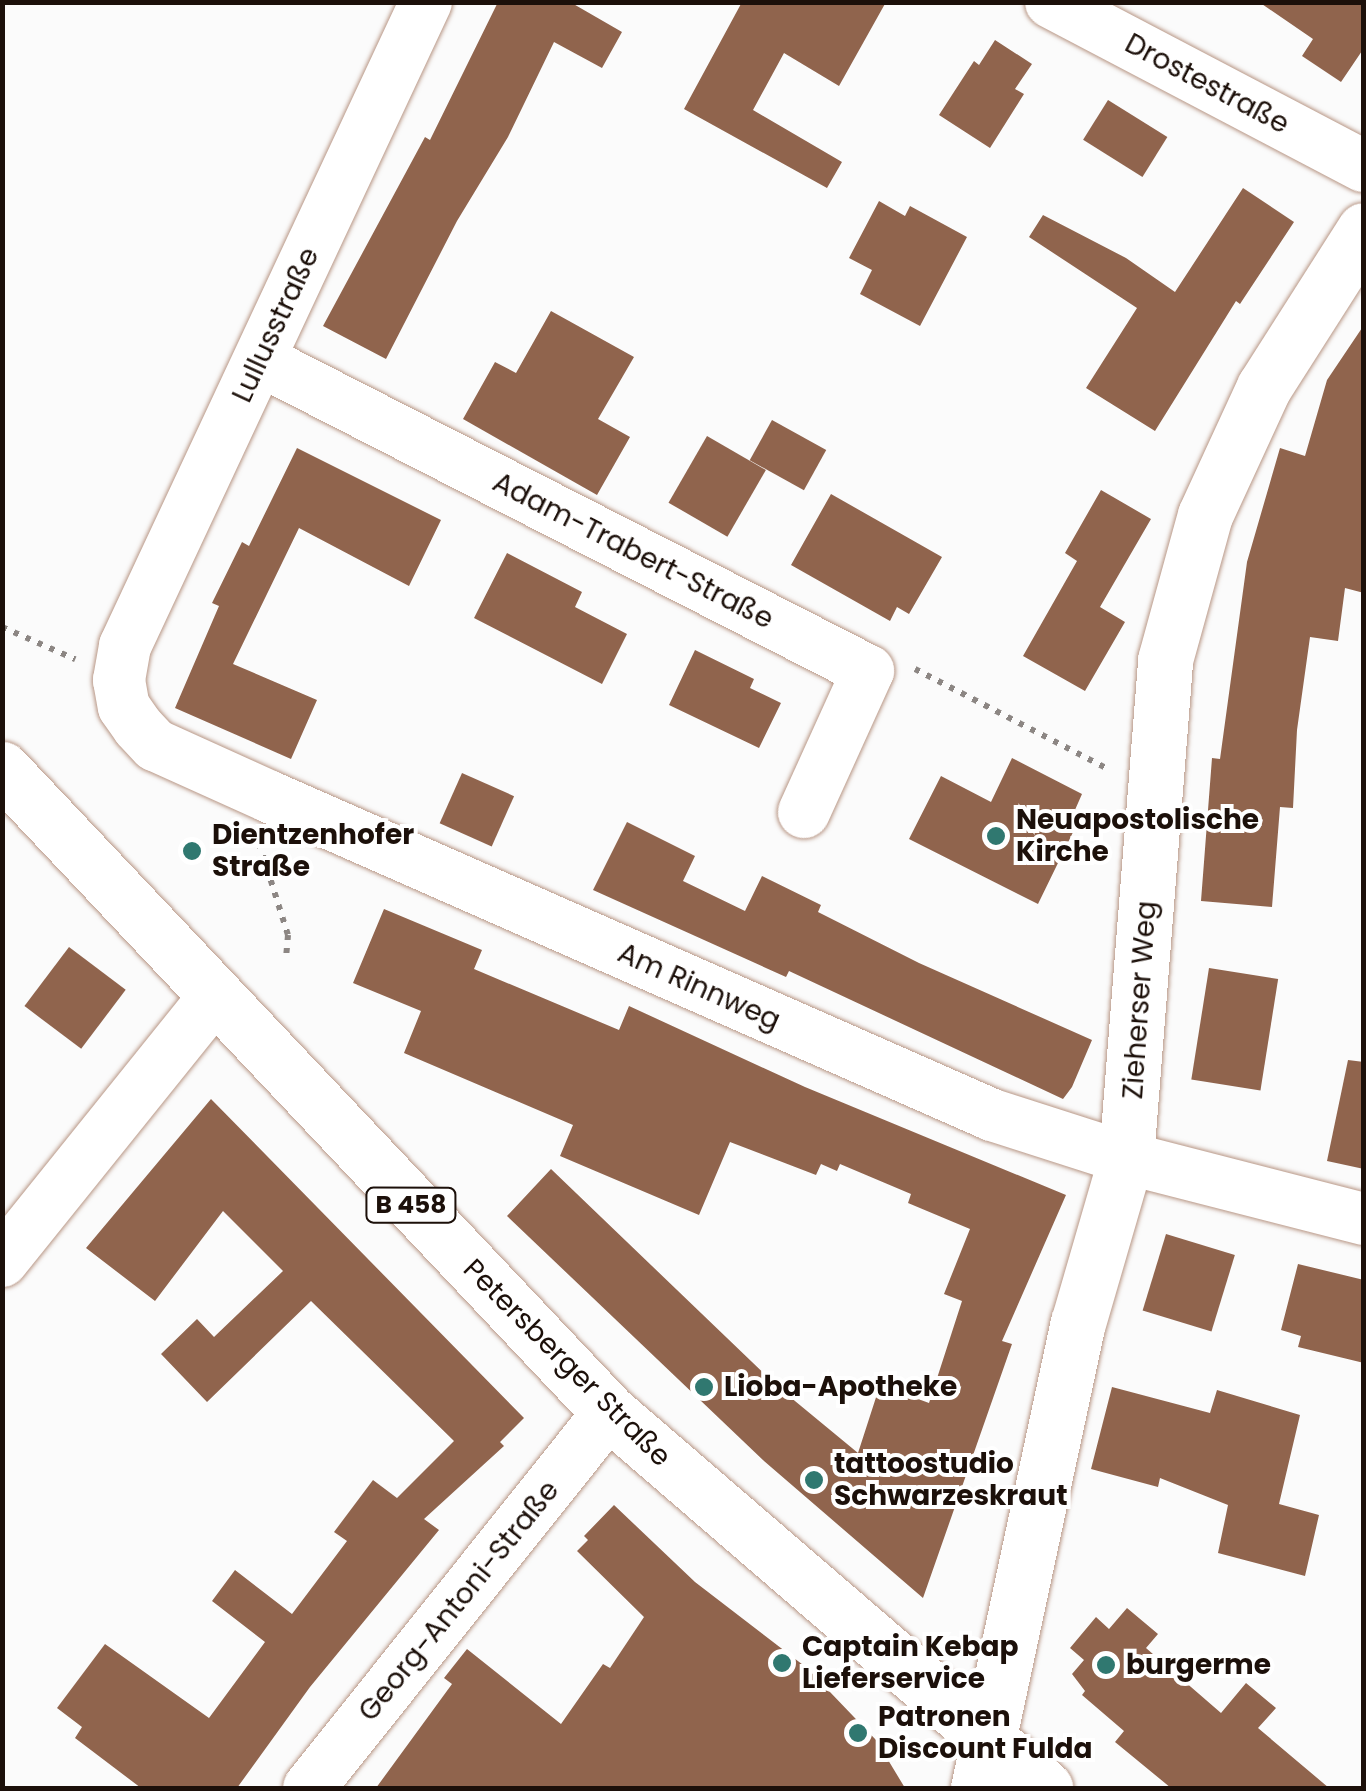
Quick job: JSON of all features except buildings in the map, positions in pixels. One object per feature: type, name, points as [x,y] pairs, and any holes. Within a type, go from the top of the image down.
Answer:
[{"type":"street","name":"Lullusstraße","points":[[107,655],[260,360],[426,2]]},
{"type":"street","name":"Drostestraße","points":[[1051,2],[1364,166]]},
{"type":"street","name":"Zieherser Weg","points":[[983,1765],[1078,1323],[1126,1158],[1165,660],[1205,514],[1256,403],[1364,230]]},
{"type":"street","name":"Adam-Trabert-Straße","points":[[260,360],[868,670],[804,812]]},
{"type":"street","name":"Am Rinnweg","points":[[107,655],[119,680],[124,706],[156,745],[992,1115],[1126,1158],[1364,1219]]},
{"type":"street","name":"Petersberger Straße","points":[[2,769],[609,1412],[983,1765],[1046,1788]]},
{"type":"street","points":[[2,1261],[215,996]]},
{"type":"street","name":"Georg-Antoni-Straße","points":[[309,1788],[609,1412]]},
{"type":"path","points":[[2,627],[107,655]]},
{"type":"path","points":[[912,667],[1114,772]]},
{"type":"path","points":[[260,826],[258,840],[288,935],[286,958]]},
{"type":"place","name":"Neuapostolische Kirche","points":[[996,836]]},
{"type":"place","name":"Dientzenhofer Straße","points":[[192,851]]},
{"type":"place","name":"Lioba-Apotheke","points":[[704,1387]]},
{"type":"place","name":"tattoostudio Schwarzeskraut","points":[[814,1480]]},
{"type":"place","name":"Captain Kebap Lieferservice","points":[[782,1663]]},
{"type":"place","name":"burgerme","points":[[1106,1665]]},
{"type":"place","name":"Patronen Discount Fulda","points":[[858,1733]]}]
